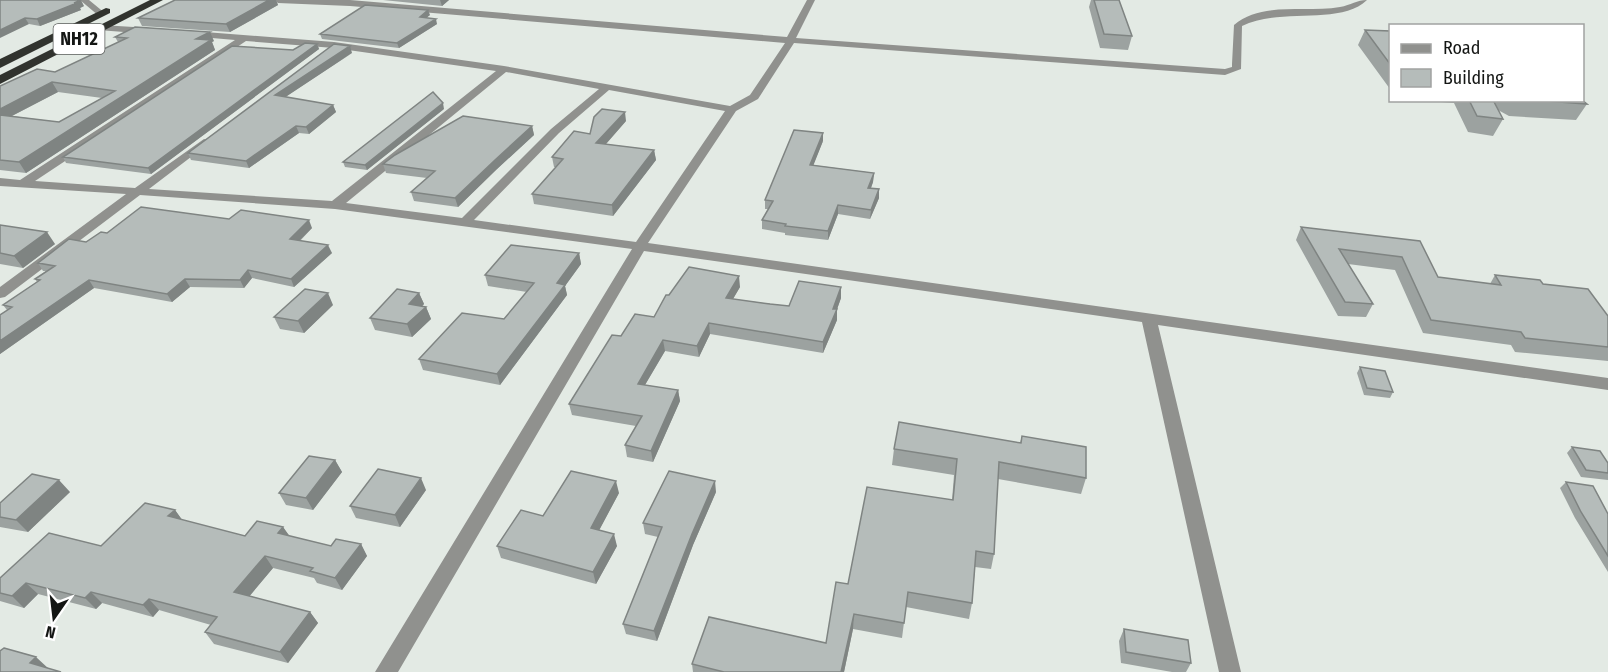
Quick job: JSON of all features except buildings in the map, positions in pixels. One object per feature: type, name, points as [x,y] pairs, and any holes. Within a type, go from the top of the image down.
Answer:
[{"type":"highway","name":"NH12","points":[[0,80],[158,0]]},
{"type":"highway","name":"NH12","points":[[0,64],[120,5]]},
{"type":"street","points":[[84,0],[102,14]]},
{"type":"street","points":[[278,0],[350,3],[791,40],[1225,72],[1236,69],[1239,58],[1238,26],[1247,17],[1268,11],[1344,9],[1357,6],[1363,0]]},
{"type":"street","points":[[386,672],[640,246],[732,109],[754,97],[791,40],[811,0]]},
{"type":"street","points":[[101,28],[160,32]]},
{"type":"street","points":[[184,34],[334,45],[504,69],[732,109]]},
{"type":"street","points":[[22,184],[244,38]]},
{"type":"street","points":[[316,59],[334,45]]},
{"type":"street","points":[[335,205],[504,69]]},
{"type":"street","points":[[465,222],[555,131],[607,87]]},
{"type":"street","points":[[0,294],[213,136]]},
{"type":"street","points":[[0,182],[335,205],[640,246],[1608,384]]},
{"type":"street","points":[[1149,319],[1230,672]]}]
